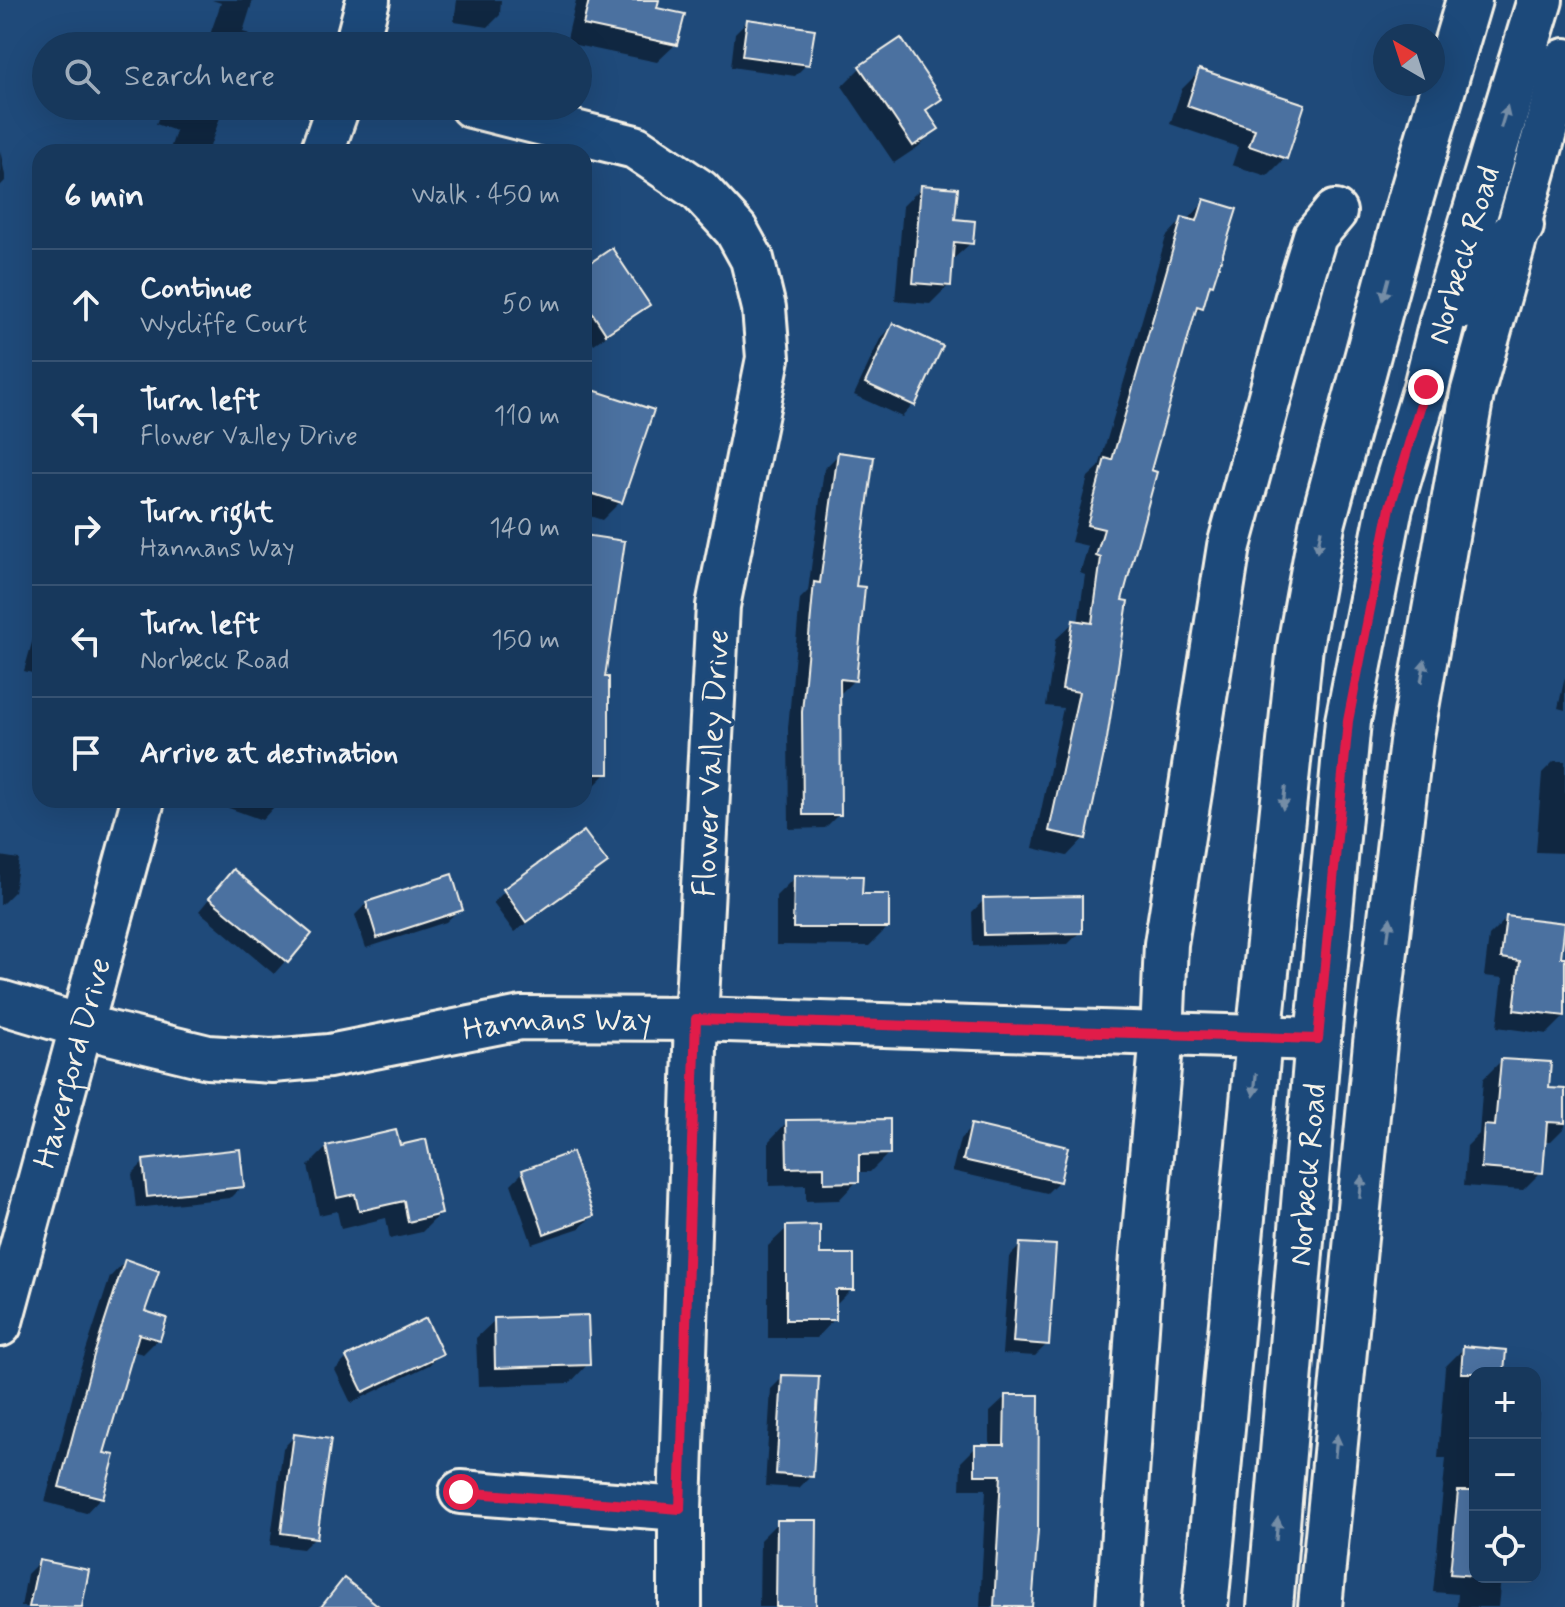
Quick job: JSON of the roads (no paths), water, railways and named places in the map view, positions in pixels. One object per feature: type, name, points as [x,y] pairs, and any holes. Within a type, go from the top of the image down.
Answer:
[{"type":"main road","name":"Norbeck Road","points":[[1205,1607],[1300,646],[1322,525],[1406,214],[1469,0]]},
{"type":"main road","name":"Norbeck Road","points":[[1270,1607],[1348,721],[1390,507],[1443,318],[1540,0]]},
{"type":"main road","points":[[1426,387],[1487,261],[1521,226]]},
{"type":"street","points":[[360,32],[368,0]]},
{"type":"street","points":[[1320,1607],[1375,1043],[1411,742],[1472,394],[1565,60]]},
{"type":"street","points":[[325,144],[333,120]]},
{"type":"street","name":"Flower Valley Drive","points":[[527,120],[635,147],[700,191],[736,230],[752,259],[764,308],[768,358],[718,606],[696,1019],[680,1509],[680,1607]]},
{"type":"street","points":[[1118,1607],[1142,1255],[1162,1035],[1166,944],[1229,546],[1315,236],[1335,212]]},
{"type":"street","name":"Haverford Drive","points":[[0,1325],[141,808]]},
{"type":"street","name":"Hannans Way","points":[[0,1002],[81,1026],[208,1057],[272,1061],[329,1056],[521,1018],[696,1019],[1318,1039]]},
{"type":"street","points":[[461,1492],[680,1509]]}]
